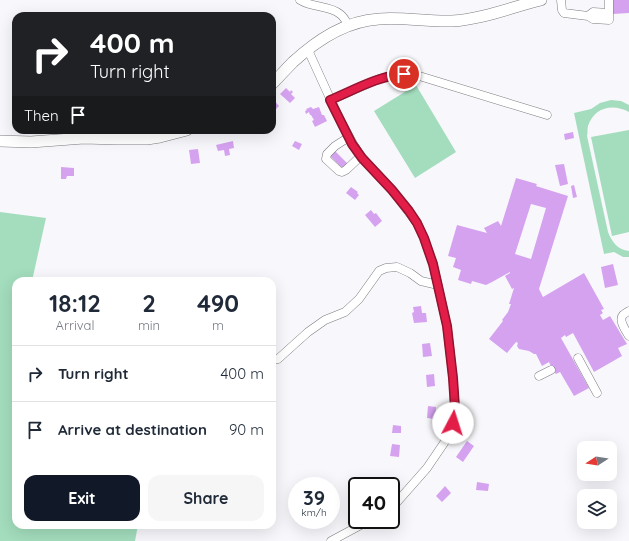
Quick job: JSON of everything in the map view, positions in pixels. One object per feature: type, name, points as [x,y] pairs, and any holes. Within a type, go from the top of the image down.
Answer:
[{"type":"main road","points":[[276,80],[293,62],[324,37],[348,25],[361,21],[379,19],[452,21],[480,16],[541,0]]},
{"type":"main road","points":[[0,141],[31,142],[84,138],[146,140],[172,134]]},
{"type":"street","points":[[300,0],[311,6],[328,8],[341,14],[348,25]]},
{"type":"street","points":[[561,0],[562,10],[564,13],[588,16],[593,19],[609,16],[609,0]]},
{"type":"street","points":[[308,50],[330,100],[352,144],[392,190],[417,223],[433,264],[447,326],[455,408],[453,423],[444,443],[427,468],[400,499]]},
{"type":"street","points":[[330,100],[379,79],[404,74],[416,75],[547,115]]},
{"type":"street","points":[[349,137],[335,146],[327,154],[326,159],[342,172],[361,156]]},
{"type":"street","points":[[276,359],[308,332],[325,320],[344,312],[359,299],[379,271],[386,268],[397,267],[410,273],[421,281],[438,285]]},
{"type":"street","points":[[629,311],[622,315],[621,318],[629,336]]},
{"type":"street","points":[[578,358],[596,393]]},
{"type":"street","points":[[539,376],[551,370]]},
{"type":"street","points":[[331,541],[353,529]]},
{"type":"green space","points":[[416,85],[456,152],[415,178],[374,111]]},
{"type":"green space","points":[[611,100],[621,101],[629,105],[629,112],[623,109],[611,107],[599,111],[591,120],[588,127],[587,136],[608,232],[616,245],[629,251],[629,257],[623,257],[614,252],[604,254],[574,113],[591,109],[600,103]]},
{"type":"green space","points":[[629,130],[629,232],[612,236],[591,137]]},
{"type":"green space","points":[[0,212],[46,218],[33,277],[12,277],[12,529],[137,529],[135,541],[0,541]]},
{"type":"building","points":[[613,0],[629,0],[629,13],[613,14]]},
{"type":"building","points":[[286,88],[290,92],[291,90],[293,92],[291,94],[295,98],[290,103],[280,94]]},
{"type":"building","points":[[311,107],[313,109],[319,107],[322,115],[324,115],[327,121],[315,127],[312,121],[314,120],[311,115],[309,112],[306,114],[305,111]]},
{"type":"building","points":[[573,132],[574,138],[565,140],[564,134]]},
{"type":"building","points":[[233,141],[234,148],[229,149],[230,155],[225,156],[224,150],[218,151],[216,145]]},
{"type":"building","points":[[295,141],[302,144],[299,150],[292,146]]},
{"type":"building","points":[[198,149],[200,163],[191,164],[189,150]]},
{"type":"building","points":[[333,149],[348,164],[343,169],[328,154]]},
{"type":"building","points":[[564,164],[568,184],[560,186],[555,165]]},
{"type":"building","points":[[61,167],[74,168],[74,176],[67,176],[66,179],[61,179]]},
{"type":"building","points":[[516,178],[568,196],[539,289],[543,297],[584,273],[604,309],[601,310],[603,313],[600,315],[603,320],[610,316],[627,344],[618,348],[622,356],[594,372],[573,333],[566,337],[565,335],[561,338],[589,388],[574,396],[560,372],[556,374],[554,373],[549,362],[542,366],[536,354],[519,349],[517,346],[518,343],[516,342],[507,353],[489,339],[503,321],[502,320],[508,312],[511,304],[509,304],[514,288],[512,289],[505,276],[510,272],[486,285],[472,281],[471,284],[458,280],[461,270],[453,267],[456,258],[448,256],[457,225],[487,233],[484,228],[498,221],[501,226]],"holes":[[[531,204],[546,208],[531,259],[515,254]]]},
{"type":"building","points":[[574,185],[577,197],[573,198],[571,186]]},
{"type":"building","points":[[351,187],[358,192],[357,193],[359,195],[355,200],[346,193]]},
{"type":"building","points":[[371,210],[374,214],[376,213],[382,221],[375,227],[365,215]]},
{"type":"building","points":[[613,264],[618,285],[605,288],[601,267]]},
{"type":"building","points":[[421,306],[422,313],[426,313],[427,322],[414,323],[412,313],[414,312],[413,307]]},
{"type":"building","points":[[430,343],[432,356],[423,357],[422,344]]},
{"type":"building","points":[[434,374],[435,386],[427,387],[426,375]]},
{"type":"building","points":[[428,406],[436,407],[435,419],[427,418]]},
{"type":"building","points":[[393,425],[401,426],[401,433],[392,433]]},
{"type":"building","points":[[467,441],[474,446],[463,462],[456,457]]},
{"type":"building","points":[[392,444],[400,445],[399,457],[390,456]]},
{"type":"building","points":[[477,482],[489,484],[488,491],[476,490]]},
{"type":"building","points":[[445,486],[451,493],[442,502],[436,496]]},
{"type":"route","points":[[404,74],[379,79],[330,100],[352,144],[362,158],[392,190],[409,211],[424,238],[433,264],[447,326],[455,408],[453,423]]}]
